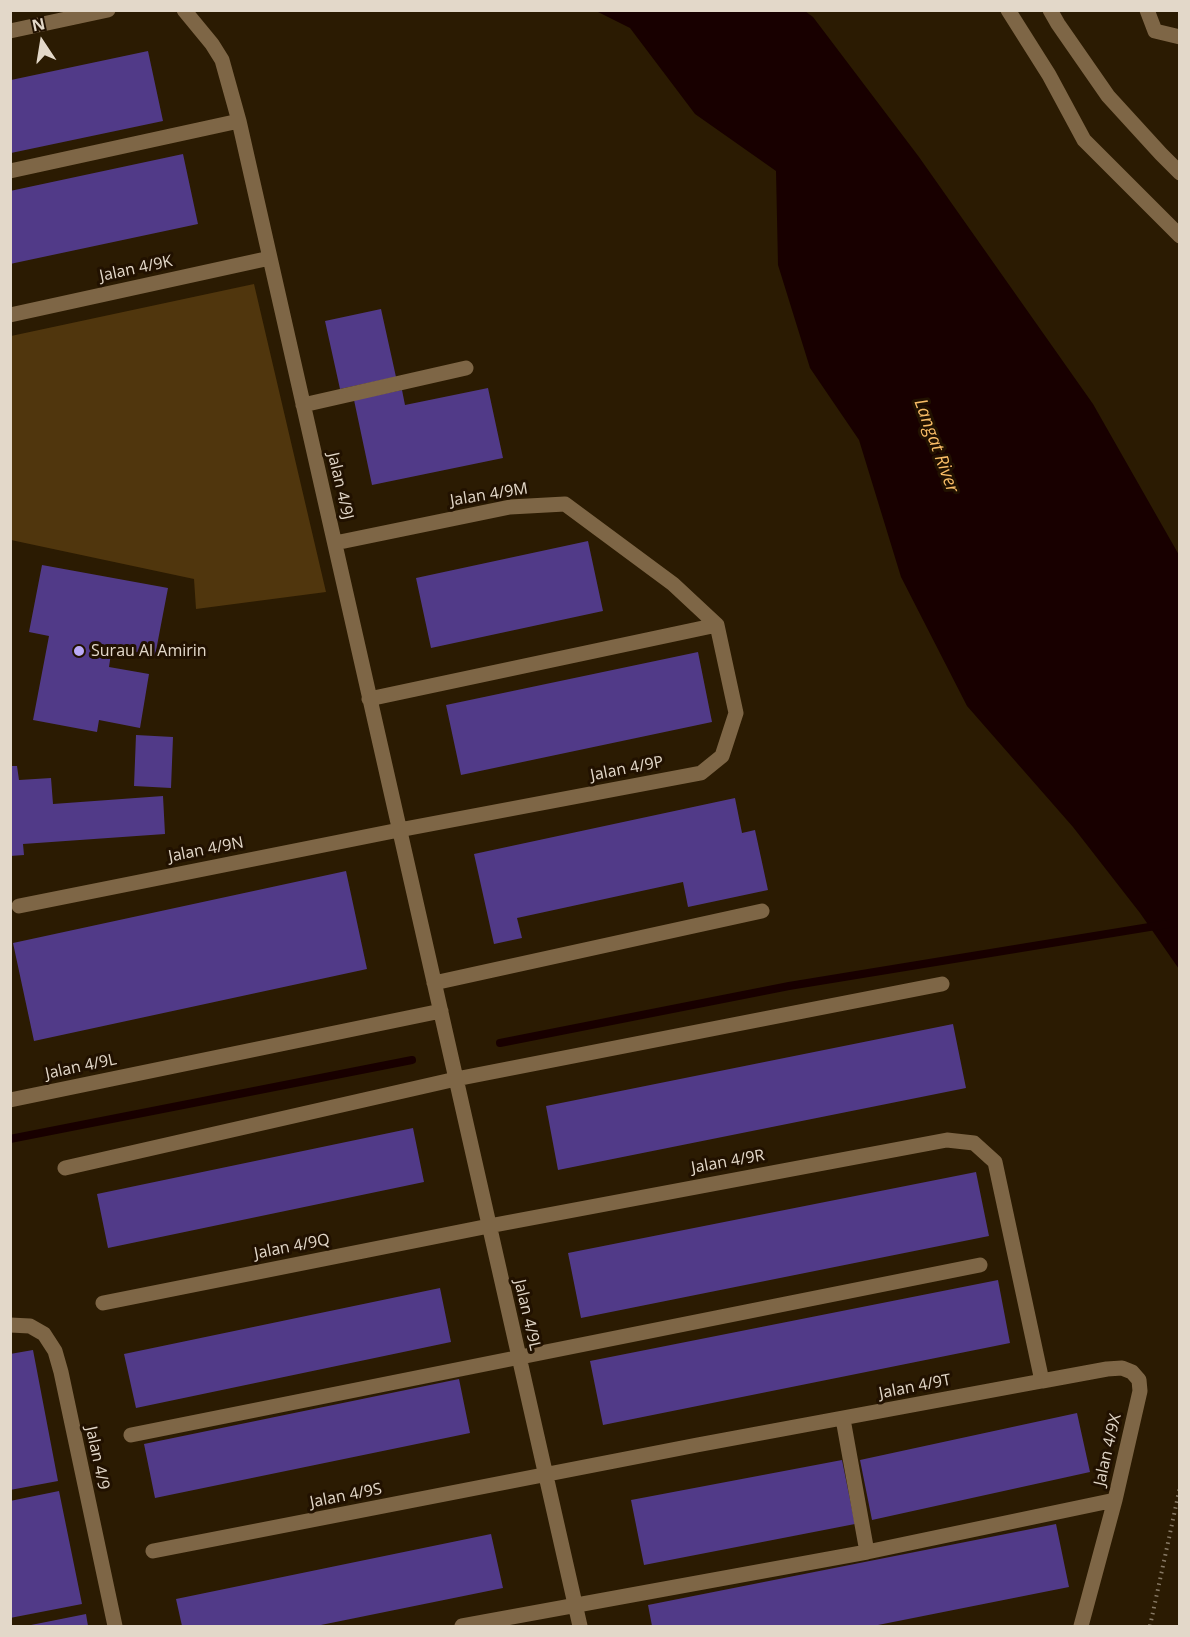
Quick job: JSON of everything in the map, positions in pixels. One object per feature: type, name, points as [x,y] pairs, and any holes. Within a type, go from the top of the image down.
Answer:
[{"type":"street","points":[[10,31],[108,10]]},
{"type":"street","name":"Jalan 4/9J","points":[[184,10],[222,60],[238,121],[434,982]]},
{"type":"street","points":[[1008,10],[1049,75],[1084,140],[1179,236]]},
{"type":"street","points":[[1050,10],[1107,96],[1179,173]]},
{"type":"street","points":[[1147,10],[1155,31],[1179,38]]},
{"type":"street","points":[[10,171],[238,121]]},
{"type":"street","name":"Jalan 4/9K","points":[[10,315],[270,258]]},
{"type":"street","points":[[303,405],[466,368]]},
{"type":"street","name":"Jalan 4/9M","points":[[335,543],[510,507],[565,504],[673,584],[717,625]]},
{"type":"street","points":[[369,699],[717,625]]},
{"type":"street","name":"Jalan 4/9P","points":[[399,830],[701,773],[722,756],[736,712],[717,625]]},
{"type":"street","name":"Jalan 4/9N","points":[[20,906],[399,830]]},
{"type":"street","points":[[434,982],[762,911]]},
{"type":"street","name":"Jalan 4/9L","points":[[434,982],[580,1626]]},
{"type":"street","points":[[65,1168],[456,1079],[942,984]]},
{"type":"street","name":"Jalan 4/9L","points":[[10,1100],[441,1011]]},
{"type":"street","name":"Jalan 4/9R","points":[[489,1226],[947,1140],[974,1143],[995,1162],[1042,1381]]},
{"type":"street","name":"Jalan 4/9Q","points":[[103,1303],[489,1226]]},
{"type":"street","points":[[131,1435],[980,1265]]},
{"type":"street","name":"Jalan 4/9","points":[[10,1325],[30,1326],[44,1334],[55,1351],[115,1626]]},
{"type":"street","name":"Jalan 4/9X","points":[[1042,1381],[1122,1368],[1132,1372],[1139,1380],[1140,1391],[1115,1500],[1080,1626]]},
{"type":"street","name":"Jalan 4/9T","points":[[546,1475],[1042,1381]]},
{"type":"street","points":[[843,1419],[867,1552]]},
{"type":"street","name":"Jalan 4/9S","points":[[153,1551],[546,1475]]},
{"type":"street","points":[[462,1626],[867,1552],[1115,1500]]},
{"type":"path","points":[[1150,1626],[1179,1487]]},
{"type":"shaded area","points":[[254,284],[326,592],[196,609],[194,579],[11,540],[11,336]]},
{"type":"water","name":"Langat River","points":[[596,11],[805,11],[813,17],[919,157],[1093,404],[1179,555],[1179,969],[1140,913],[1073,827],[967,706],[901,577],[859,440],[810,368],[778,265],[776,171],[695,114],[630,28]]},
{"type":"building","points":[[148,51],[163,121],[11,153],[11,80]]},
{"type":"building","points":[[183,154],[198,224],[10,264],[10,191]]},
{"type":"building","points":[[381,309],[396,377],[340,389],[325,321]]},
{"type":"building","points":[[488,388],[503,458],[372,485],[354,400],[402,390],[405,405]]},
{"type":"building","points":[[588,541],[603,611],[431,648],[416,578]]},
{"type":"building","name":"Surau Al Amirin","points":[[42,565],[168,588],[155,656],[112,647],[109,667],[149,674],[140,728],[99,720],[97,732],[33,720],[49,636],[29,632]]},
{"type":"building","points":[[698,652],[712,722],[461,775],[446,705]]},
{"type":"building","points":[[136,735],[173,737],[171,788],[134,786]]},
{"type":"building","points":[[10,766],[17,766],[19,780],[51,778],[53,804],[163,796],[165,834],[23,844],[24,855],[10,856]]},
{"type":"building","points":[[735,798],[742,833],[755,830],[768,890],[688,907],[683,882],[517,918],[522,938],[494,944],[474,854]]},
{"type":"building","points":[[346,871],[367,969],[34,1041],[13,943]]},
{"type":"building","points":[[953,1024],[966,1088],[558,1170],[546,1106]]},
{"type":"building","points":[[413,1128],[424,1182],[108,1248],[97,1194]]},
{"type":"building","points":[[976,1172],[989,1236],[581,1318],[568,1253]]},
{"type":"building","points":[[998,1280],[1010,1343],[603,1425],[590,1361]]},
{"type":"building","points":[[440,1288],[451,1342],[136,1408],[124,1354]]},
{"type":"building","points":[[33,1350],[58,1481],[10,1490],[10,1354]]},
{"type":"building","points":[[459,1379],[470,1433],[155,1498],[144,1444]]},
{"type":"building","points":[[1077,1413],[1090,1472],[872,1520],[860,1460]]},
{"type":"building","points":[[842,1460],[855,1524],[644,1565],[631,1500]]},
{"type":"building","points":[[59,1491],[82,1604],[10,1618],[10,1501]]},
{"type":"building","points":[[1056,1524],[1069,1587],[873,1626],[652,1626],[648,1605]]},
{"type":"building","points":[[491,1534],[503,1588],[316,1626],[182,1626],[176,1599]]},
{"type":"building","points":[[86,1614],[88,1626],[31,1626],[31,1625]]},
{"type":"waterway","points":[[500,1043],[789,986],[1180,922]]},
{"type":"waterway","points":[[10,1139],[412,1060]]},
{"type":"place","name":"Surau Al Amirin","points":[[79,651]]}]
